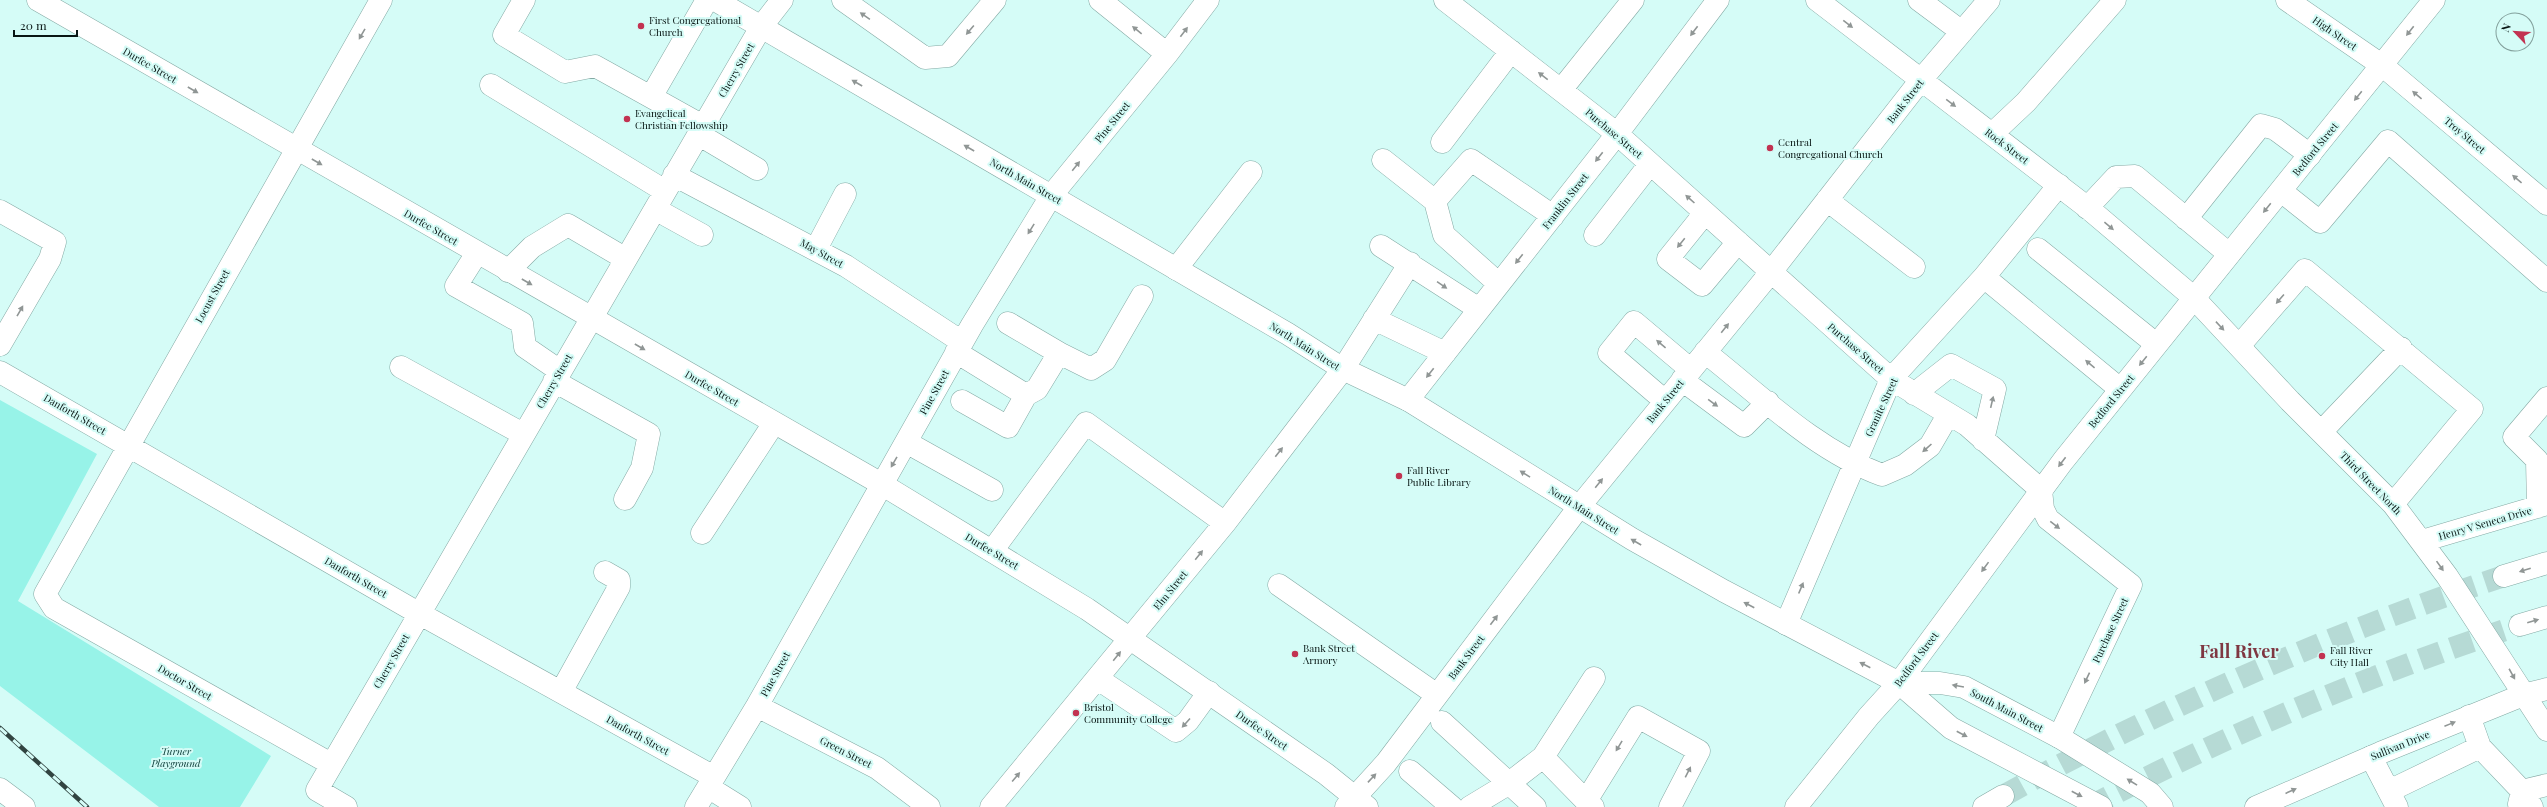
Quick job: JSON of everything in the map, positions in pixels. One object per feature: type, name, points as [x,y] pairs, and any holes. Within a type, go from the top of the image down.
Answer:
[{"type":"main road","name":"Durfee Street","points":[[38,0],[295,149],[882,484],[1087,608],[1209,692],[1356,803]]},
{"type":"main road","name":"Locust Street","points":[[45,594],[295,149],[381,0]]},
{"type":"main road","points":[[524,0],[504,35],[565,72],[595,66],[651,97],[758,169]]},
{"type":"main road","points":[[651,97],[707,0]]},
{"type":"main road","name":"North Main Street","points":[[715,0],[1176,269],[1343,369],[1408,400],[1632,539],[1786,624],[1899,683]]},
{"type":"main road","name":"Cherry Street","points":[[346,807],[316,790],[761,27],[782,0]]},
{"type":"main road","points":[[843,0],[925,58],[948,56],[995,0]]},
{"type":"main road","points":[[1100,0],[1167,54]]},
{"type":"main road","name":"Pine Street","points":[[696,807],[757,706],[959,347],[1051,196],[1167,54],[1208,0]]},
{"type":"main road","name":"Purchase Street","points":[[1446,0],[1617,134],[1891,379],[1948,415],[1967,425],[2041,490],[2043,510],[2048,519],[2131,585],[2059,737]]},
{"type":"main road","points":[[1561,90],[1633,0]]},
{"type":"main road","name":"Franklin Street","points":[[1408,400],[1617,134],[1718,0]]},
{"type":"main road","name":"Rock Street","points":[[1817,0],[1920,81],[1992,134],[2087,208],[2194,297]]},
{"type":"main road","points":[[1919,0],[1962,32]]},
{"type":"main road","name":"Bank Street","points":[[1356,803],[1579,507],[1771,272],[1920,81],[1989,0]]},
{"type":"main road","points":[[1992,134],[2026,102],[2114,0]]},
{"type":"main road","name":"High Street","points":[[2287,0],[2383,66]]},
{"type":"main road","name":"Bedford Street","points":[[1796,807],[1869,716],[1899,683],[2041,490],[2120,389],[2383,66],[2434,0]]},
{"type":"main road","points":[[1442,142],[1511,51]]},
{"type":"main road","name":"Troy Street","points":[[2383,66],[2547,204]]},
{"type":"main road","points":[[491,85],[665,191],[702,235]]},
{"type":"main road","points":[[2186,219],[2261,125],[2275,129],[2310,156]]},
{"type":"main road","points":[[2281,191],[2320,222],[2388,142],[2547,281]]},
{"type":"main road","points":[[1383,160],[1435,201],[1444,236],[1500,284]]},
{"type":"main road","points":[[1435,201],[1471,160],[1553,216]]},
{"type":"main road","points":[[1595,235],[1650,164]]},
{"type":"main road","points":[[1176,269],[1251,172]]},
{"type":"main road","points":[[2087,208],[2116,177],[2135,176],[2229,254]]},
{"type":"main road","name":"Granite Street","points":[[1786,624],[1891,379],[1984,277],[2059,186]]},
{"type":"main road","name":"May Street","points":[[665,191],[816,249],[846,266],[1026,395]]},
{"type":"main road","points":[[816,249],[845,194]]},
{"type":"main road","points":[[1827,200],[1914,267]]},
{"type":"main road","points":[[0,211],[55,242],[50,259],[0,345]]},
{"type":"main road","points":[[1705,213],[1668,259],[1702,285],[1738,242]]},
{"type":"main road","points":[[508,271],[532,247],[568,225],[626,259]]},
{"type":"main road","points":[[1381,246],[1410,263],[1479,309]]},
{"type":"main road","points":[[2038,249],[2156,344]]},
{"type":"main road","points":[[477,253],[456,286],[522,323],[525,346],[557,376],[649,434],[642,468],[625,499]]},
{"type":"main road","name":"Elm Street","points":[[991,807],[1131,639],[1225,523],[1343,369],[1410,263]]},
{"type":"main road","points":[[2239,346],[2305,270],[2401,348],[2472,409],[2393,504]]},
{"type":"main road","points":[[1984,277],[2120,389]]},
{"type":"main road","points":[[1008,323],[1059,353],[1091,369],[1105,360],[1142,296]]},
{"type":"main road","name":"Third Street North","points":[[2194,297],[2321,432],[2393,504],[2422,541],[2508,667],[2523,695],[2547,730]]},
{"type":"main road","points":[[1374,319],[1445,353]]},
{"type":"main road","points":[[1665,401],[1609,354],[1634,322],[1686,375],[1744,426],[1768,402]]},
{"type":"main road","points":[[2321,432],[2401,348]]},
{"type":"main road","points":[[1705,352],[1824,446],[1854,464],[1882,475],[1905,465],[1930,446],[1948,415]]},
{"type":"main road","points":[[962,401],[1008,427],[1026,395],[1037,390],[1059,353]]},
{"type":"main road","points":[[1914,394],[1952,365],[1995,389],[1983,440]]},
{"type":"main road","points":[[401,367],[523,434]]},
{"type":"main road","name":"Danforth Street","points":[[0,372],[419,613],[560,692],[711,782],[740,807]]},
{"type":"main road","points":[[2543,506],[2537,460],[2514,437],[2547,398]]},
{"type":"main road","points":[[702,533],[774,423]]},
{"type":"main road","points":[[992,551],[1086,423],[1225,523]]},
{"type":"main road","points":[[906,442],[992,490]]},
{"type":"main road","name":"Henry V Seneca Drive","points":[[2422,541],[2543,506]]},
{"type":"main road","points":[[2504,576],[2547,563]]},
{"type":"main road","points":[[560,692],[619,587],[619,580],[605,572]]},
{"type":"main road","points":[[1278,585],[1437,696]]},
{"type":"main road","name":"Doctor Street","points":[[45,594],[54,608],[331,764]]},
{"type":"main road","points":[[2520,625],[2547,617]]},
{"type":"main road","points":[[1470,807],[1508,784],[1543,757],[1594,678]]},
{"type":"main road","points":[[1098,679],[1176,730],[1188,721],[1209,692]]},
{"type":"main road","points":[[1899,683],[1951,728],[2100,807]]},
{"type":"main road","name":"South Main Street","points":[[1899,683],[1940,683],[1964,687],[2059,737],[2150,793],[2162,807]]},
{"type":"main road","name":"Sullivan Drive","points":[[2256,807],[2469,716],[2523,695],[2547,689]]},
{"type":"main road","name":"Green Street","points":[[757,706],[878,768],[929,807]]},
{"type":"main road","points":[[2469,716],[2480,747],[2524,802],[2547,785]]},
{"type":"main road","points":[[1543,757],[1589,804],[1638,717],[1700,751],[1670,807]]},
{"type":"main road","points":[[1442,722],[1508,784],[1535,807]]},
{"type":"main road","points":[[2371,757],[2393,799],[2480,747]]},
{"type":"main road","points":[[1410,771],[1452,807]]},
{"type":"main road","points":[[0,789],[24,807]]},
{"type":"green space","name":"Turner Playground","points":[[0,400],[97,454],[18,601],[271,756],[240,807],[159,807],[0,686]]},
{"type":"tunnel","points":[[2003,796],[2124,732],[2248,674],[2375,622],[2504,576]]},
{"type":"tunnel","points":[[2089,807],[2141,780],[2247,730],[2301,707],[2409,664],[2520,625]]},
{"type":"railway","points":[[0,728],[87,807]]},
{"type":"place","name":"First Congregational Church","points":[[641,26]]},
{"type":"place","name":"Evangelical Christian Fellowship","points":[[627,119]]},
{"type":"place","name":"Central Congregational Church","points":[[1770,148]]},
{"type":"place","name":"Fall River Public Library","points":[[1399,476]]},
{"type":"place","name":"Bank Street Armory","points":[[1295,654]]},
{"type":"place","name":"Fall River City Hall","points":[[2322,656]]},
{"type":"place","name":"Bristol Community College","points":[[1076,713]]},
{"type":"district","name":"Fall River","points":[[2239,652]]}]
